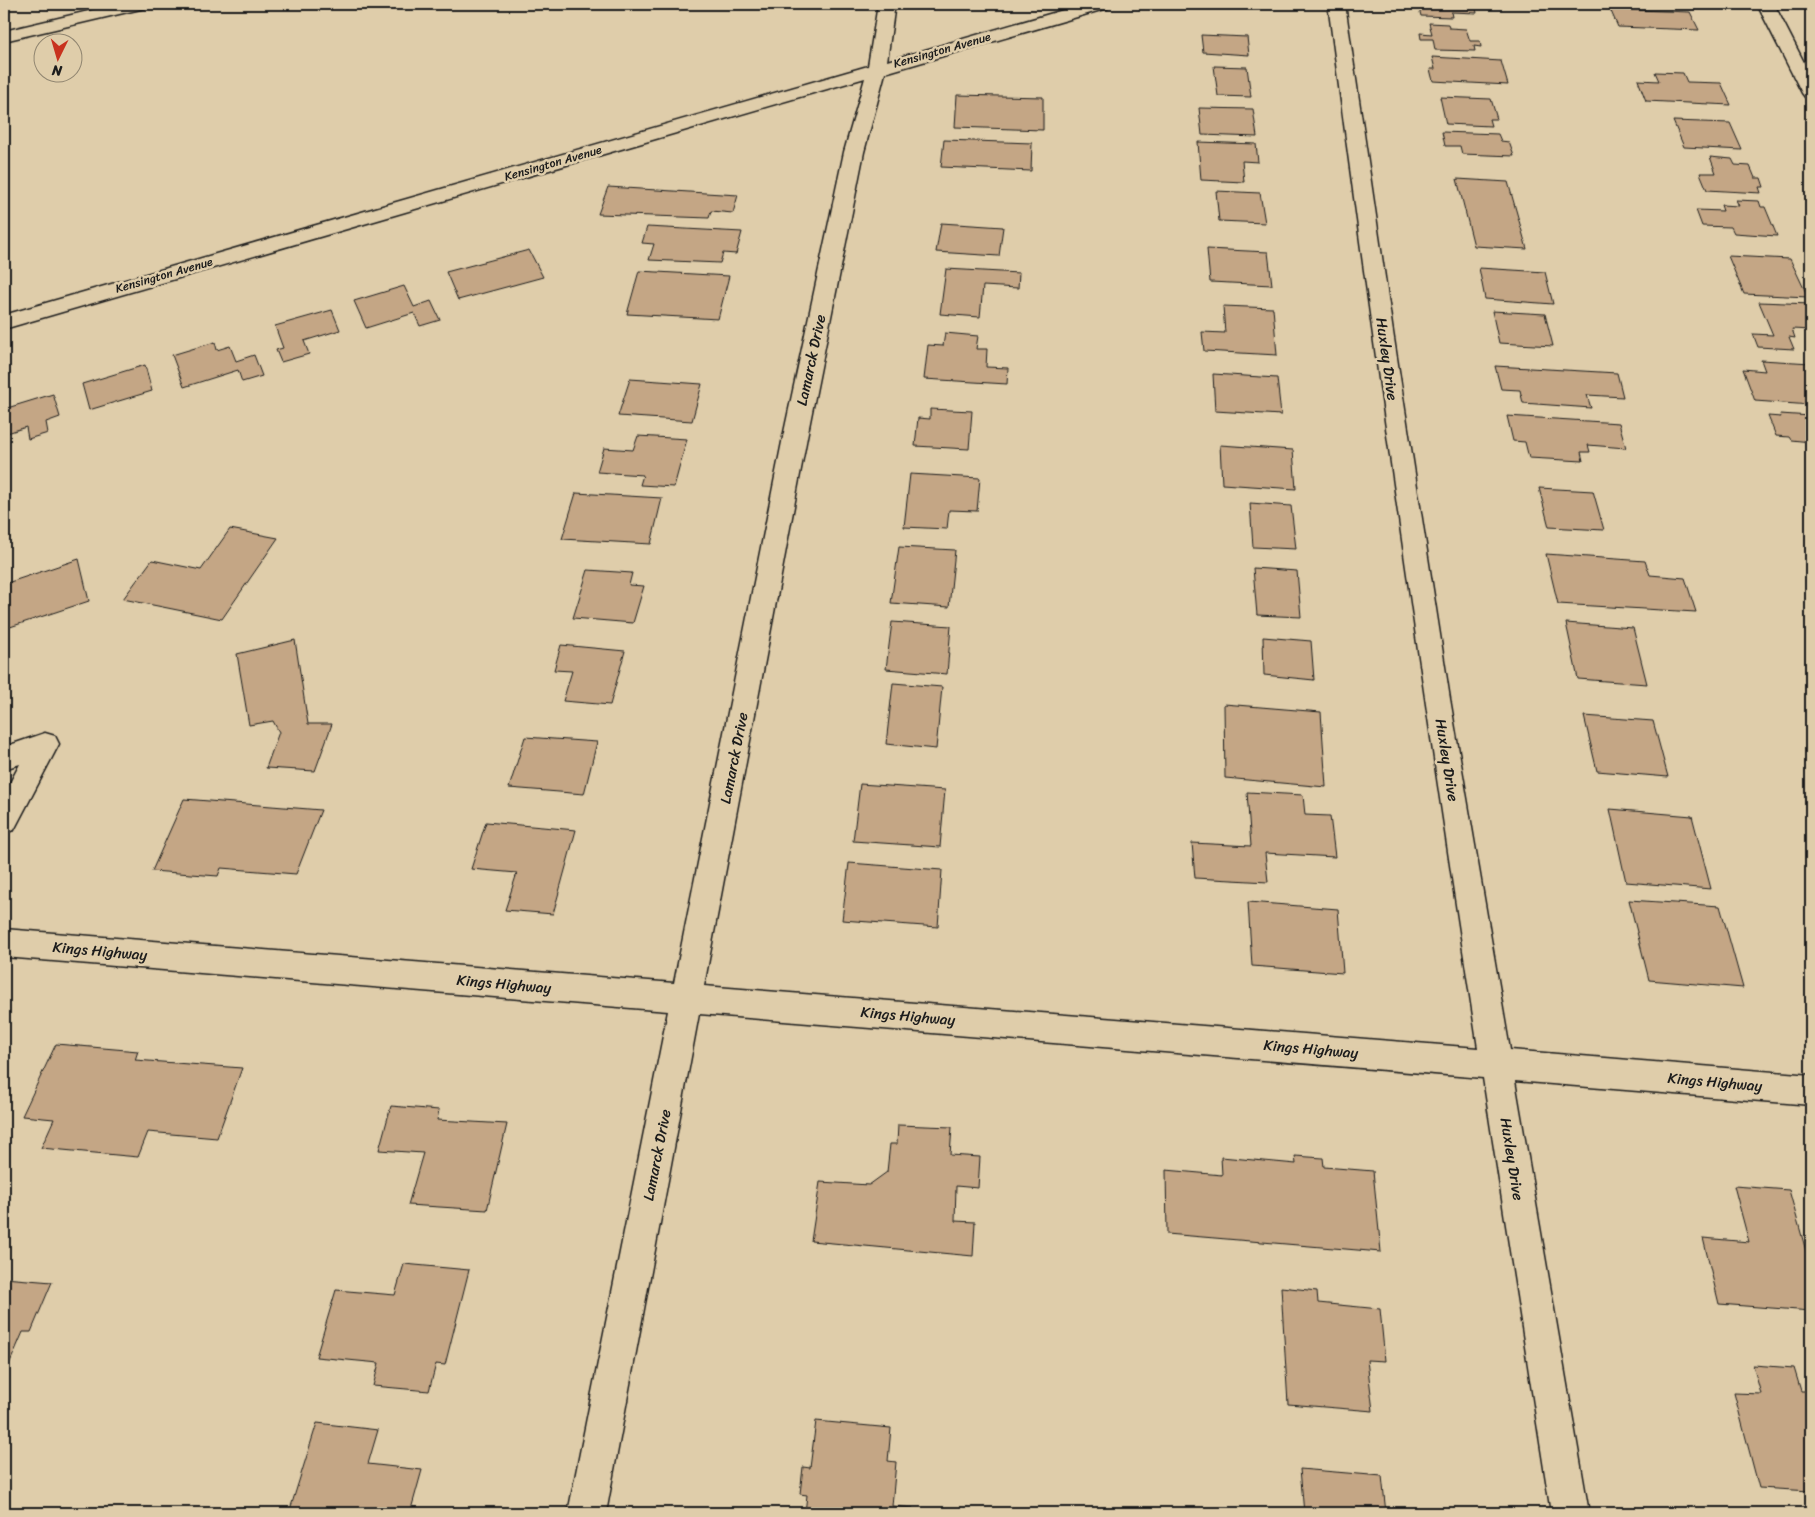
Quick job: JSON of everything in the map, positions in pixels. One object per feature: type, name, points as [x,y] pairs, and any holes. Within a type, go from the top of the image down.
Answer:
[{"type":"street","points":[[4,36],[140,4]]},
{"type":"street","name":"Lamarck Drive","points":[[587,1513],[799,418],[854,152],[877,69],[886,4]]},
{"type":"street","name":"Kensington Avenue","points":[[4,322],[1102,4]]},
{"type":"street","name":"Huxley Drive","points":[[1337,4],[1382,332],[1435,689],[1570,1513]]},
{"type":"street","points":[[1765,4],[1811,93]]},
{"type":"street","points":[[4,758],[45,744],[4,820]]},
{"type":"street","name":"Kings Highway","points":[[4,943],[1811,1090]]},
{"type":"building","points":[[1418,4],[1475,4],[1477,13],[1451,12],[1452,17],[1421,16]]},
{"type":"building","points":[[1610,9],[1690,12],[1699,30],[1618,27]]},
{"type":"building","points":[[1429,23],[1448,24],[1449,28],[1466,29],[1470,41],[1480,41],[1481,47],[1474,46],[1475,51],[1435,50],[1433,39],[1421,39],[1420,33],[1432,34]]},
{"type":"building","points":[[1201,35],[1247,37],[1249,55],[1203,52]]},
{"type":"building","points":[[1432,57],[1501,61],[1508,85],[1433,81],[1430,69],[1435,69]]},
{"type":"building","points":[[1214,66],[1247,67],[1251,97],[1218,96]]},
{"type":"building","points":[[1655,72],[1683,73],[1687,82],[1721,83],[1731,105],[1646,101],[1638,80],[1659,81]]},
{"type":"building","points":[[957,95],[1043,97],[1043,130],[955,127]]},
{"type":"building","points":[[1440,97],[1491,99],[1497,119],[1489,119],[1491,126],[1446,124]]},
{"type":"building","points":[[1199,108],[1253,109],[1257,137],[1202,135]]},
{"type":"building","points":[[1673,121],[1730,123],[1742,150],[1684,147]]},
{"type":"building","points":[[1442,132],[1498,134],[1501,141],[1509,142],[1514,156],[1462,154],[1460,146],[1445,146]]},
{"type":"building","points":[[944,140],[1032,143],[1031,171],[941,167]]},
{"type":"building","points":[[1198,142],[1256,144],[1258,162],[1242,161],[1244,182],[1201,180]]},
{"type":"building","points":[[1710,157],[1732,159],[1735,165],[1750,166],[1755,178],[1761,178],[1764,187],[1759,187],[1761,193],[1707,190],[1700,173],[1716,173]]},
{"type":"building","points":[[1457,179],[1508,182],[1527,249],[1474,246]]},
{"type":"building","points":[[608,187],[738,195],[733,213],[711,211],[709,218],[598,214]]},
{"type":"building","points":[[1216,191],[1260,193],[1265,223],[1219,221]]},
{"type":"building","points":[[1736,200],[1759,201],[1761,207],[1765,207],[1777,236],[1734,233],[1731,227],[1702,226],[1696,210],[1723,211],[1721,205],[1739,206]]},
{"type":"building","points":[[941,223],[1003,227],[999,256],[936,252]]},
{"type":"building","points":[[647,227],[742,232],[736,254],[723,253],[720,263],[649,260],[654,244],[642,243]]},
{"type":"building","points":[[1207,249],[1268,252],[1272,285],[1210,282]]},
{"type":"building","points":[[529,250],[543,277],[458,300],[446,272]]},
{"type":"building","points":[[1728,256],[1790,259],[1808,297],[1744,294]]},
{"type":"building","points":[[1479,268],[1545,272],[1553,304],[1485,299]]},
{"type":"building","points":[[946,269],[1019,273],[1018,288],[983,286],[980,317],[940,314]]},
{"type":"building","points":[[639,271],[729,276],[718,319],[627,314]]},
{"type":"building","points":[[404,286],[414,307],[431,301],[440,320],[420,326],[414,313],[366,328],[354,301]]},
{"type":"building","points":[[1759,302],[1811,304],[1811,330],[1792,329],[1795,338],[1789,337],[1794,349],[1758,347],[1753,334],[1773,335]]},
{"type":"building","points":[[1223,306],[1273,308],[1277,355],[1204,351],[1202,332],[1225,333]]},
{"type":"building","points":[[332,310],[340,330],[304,341],[309,354],[281,362],[276,350],[283,348],[275,326]]},
{"type":"building","points":[[1492,311],[1545,314],[1553,346],[1499,343]]},
{"type":"building","points":[[945,333],[978,336],[976,349],[987,349],[986,367],[1008,368],[1007,384],[924,379],[928,345],[943,346]]},
{"type":"building","points":[[215,342],[217,350],[230,346],[236,361],[254,355],[262,376],[242,382],[238,370],[184,387],[172,355]]},
{"type":"building","points":[[1761,360],[1811,363],[1811,405],[1755,401],[1743,369],[1765,371]]},
{"type":"building","points":[[145,365],[152,391],[89,410],[82,384]]},
{"type":"building","points":[[1495,366],[1617,373],[1623,397],[1587,395],[1591,408],[1523,403],[1520,390],[1501,389]]},
{"type":"building","points":[[1213,374],[1277,378],[1281,415],[1215,411]]},
{"type":"building","points":[[630,379],[702,384],[692,421],[618,416]]},
{"type":"building","points":[[53,394],[60,417],[46,422],[48,433],[28,439],[26,427],[4,434],[4,409]]},
{"type":"building","points":[[930,409],[972,411],[969,449],[915,446],[918,418],[930,419]]},
{"type":"building","points":[[1780,414],[1811,416],[1811,442],[1776,436],[1768,416],[1781,417]]},
{"type":"building","points":[[1507,416],[1619,423],[1626,448],[1588,445],[1590,452],[1581,452],[1583,461],[1529,458],[1525,442],[1513,441]]},
{"type":"building","points":[[638,436],[687,439],[674,487],[640,485],[643,475],[597,472],[604,448],[633,450]]},
{"type":"building","points":[[1220,445],[1293,450],[1296,489],[1222,484]]},
{"type":"building","points":[[910,474],[980,478],[977,511],[949,510],[947,529],[904,527]]},
{"type":"building","points":[[1539,488],[1593,491],[1604,530],[1549,527]]},
{"type":"building","points":[[576,493],[662,498],[651,544],[562,539]]},
{"type":"building","points":[[1250,503],[1291,506],[1296,549],[1253,547]]},
{"type":"building","points":[[230,529],[278,538],[222,619],[123,599],[152,560],[201,570]]},
{"type":"building","points":[[899,547],[955,550],[949,607],[891,603]]},
{"type":"building","points":[[1546,554],[1645,561],[1650,575],[1685,578],[1696,612],[1558,604]]},
{"type":"building","points":[[79,559],[89,601],[4,629],[4,584]]},
{"type":"building","points":[[1253,568],[1297,571],[1301,617],[1257,615]]},
{"type":"building","points":[[588,570],[632,573],[629,585],[644,586],[633,623],[573,618]]},
{"type":"building","points":[[892,622],[951,626],[947,674],[886,669]]},
{"type":"building","points":[[1566,623],[1633,628],[1647,684],[1578,679]]},
{"type":"building","points":[[1263,637],[1311,641],[1314,680],[1264,675]]},
{"type":"building","points":[[295,640],[308,724],[332,724],[315,771],[266,768],[279,732],[273,721],[249,725],[237,654]]},
{"type":"building","points":[[561,645],[625,651],[610,705],[563,701],[572,671],[554,670]]},
{"type":"building","points":[[893,683],[942,687],[936,749],[886,744]]},
{"type":"building","points":[[1224,704],[1321,712],[1326,787],[1225,778]]},
{"type":"building","points":[[1584,716],[1653,721],[1668,777],[1597,771]]},
{"type":"building","points":[[525,737],[597,742],[584,794],[509,788]]},
{"type":"building","points":[[860,784],[945,790],[940,847],[853,841]]},
{"type":"building","points":[[1247,792],[1303,795],[1305,815],[1330,816],[1335,857],[1265,853],[1268,882],[1195,878],[1192,843],[1251,846]]},
{"type":"building","points":[[184,799],[321,810],[296,874],[221,868],[218,876],[152,871]]},
{"type":"building","points":[[1610,809],[1692,816],[1711,889],[1626,882]]},
{"type":"building","points":[[486,822],[576,830],[553,914],[505,910],[517,873],[471,869]]},
{"type":"building","points":[[849,863],[942,870],[938,927],[842,920]]},
{"type":"building","points":[[1629,900],[1720,906],[1743,988],[1649,980]]},
{"type":"building","points":[[1248,902],[1338,909],[1343,973],[1252,966]]},
{"type":"building","points":[[56,1044],[138,1051],[135,1060],[242,1068],[217,1138],[148,1132],[138,1157],[41,1148],[54,1119],[22,1116]]},
{"type":"building","points":[[391,1106],[439,1110],[437,1120],[507,1124],[487,1210],[408,1205],[423,1153],[379,1150]]},
{"type":"building","points":[[898,1125],[952,1127],[950,1155],[980,1157],[978,1188],[956,1186],[955,1221],[975,1222],[973,1256],[811,1241],[820,1182],[869,1185],[887,1172],[890,1144],[897,1144]]},
{"type":"building","points":[[1295,1156],[1323,1158],[1324,1167],[1373,1171],[1381,1252],[1167,1234],[1166,1170],[1222,1175],[1221,1157],[1296,1164]]},
{"type":"building","points":[[1734,1186],[1789,1190],[1811,1269],[1811,1311],[1719,1304],[1703,1238],[1749,1242]]},
{"type":"building","points":[[404,1264],[469,1270],[445,1365],[436,1364],[429,1391],[373,1386],[379,1363],[316,1357],[336,1290],[395,1295]]},
{"type":"building","points":[[4,1278],[52,1282],[31,1332],[23,1332],[4,1376]]},
{"type":"building","points":[[1281,1287],[1317,1291],[1318,1303],[1380,1309],[1385,1361],[1367,1360],[1373,1411],[1288,1404]]},
{"type":"building","points":[[1753,1365],[1794,1368],[1801,1391],[1811,1391],[1811,1491],[1759,1488],[1734,1393],[1761,1394]]},
{"type":"building","points":[[816,1421],[891,1428],[888,1461],[896,1462],[892,1506],[913,1508],[913,1513],[805,1513],[807,1495],[800,1494],[803,1467],[810,1468]]},
{"type":"building","points":[[317,1423],[378,1430],[368,1464],[422,1470],[410,1513],[289,1513]]},
{"type":"building","points":[[1300,1469],[1382,1476],[1386,1513],[1304,1513]]}]
